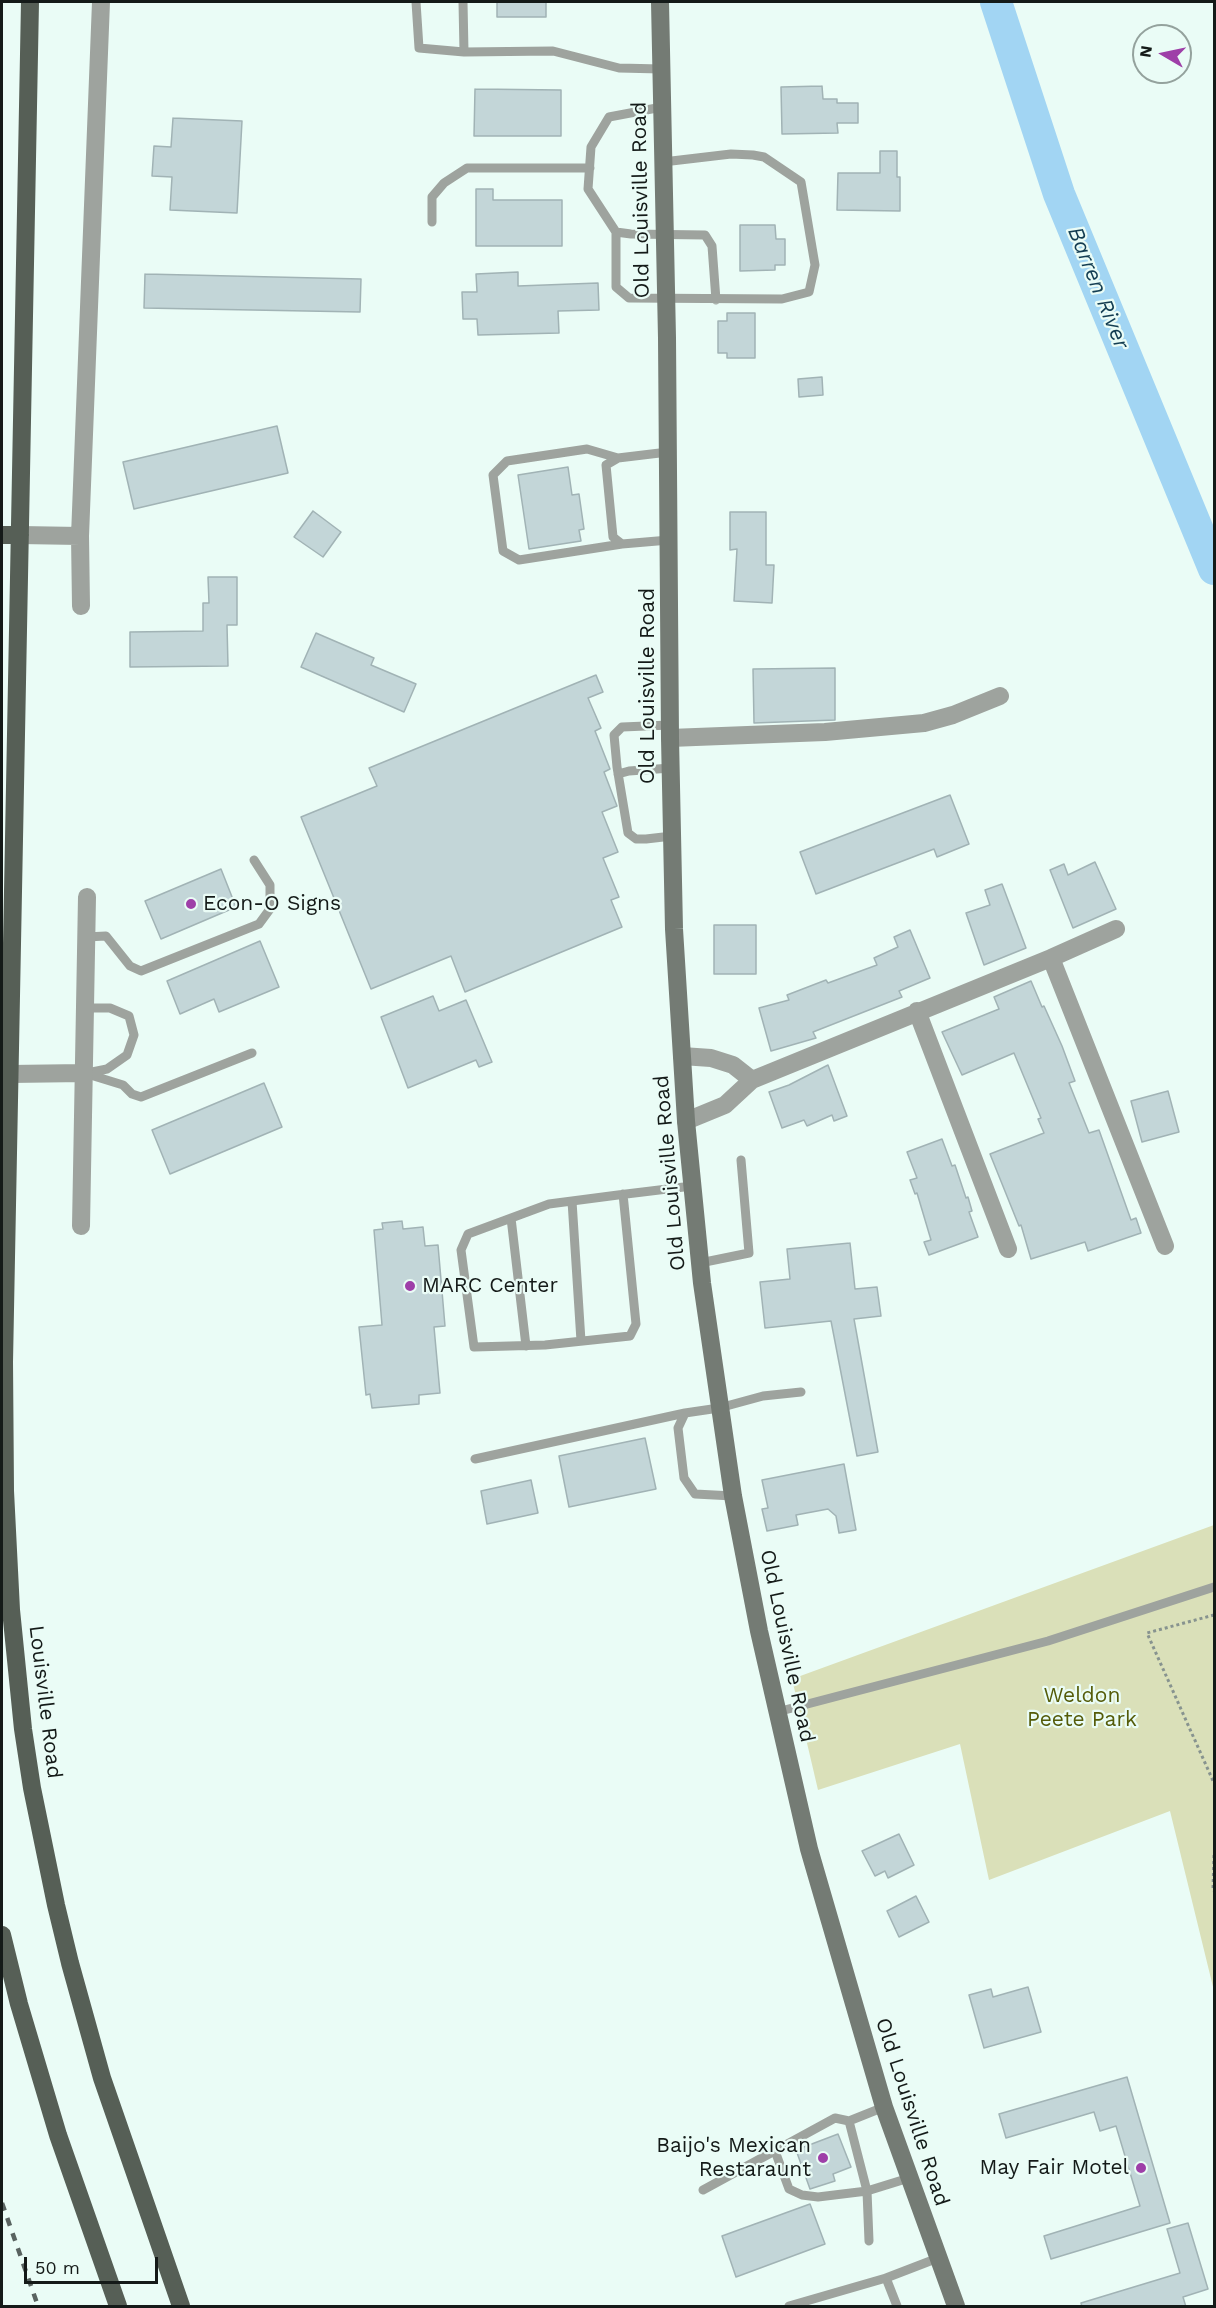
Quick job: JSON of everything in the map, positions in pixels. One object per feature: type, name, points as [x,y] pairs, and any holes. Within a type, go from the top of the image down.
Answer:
[{"type":"main road","name":"Louisville Road","points":[[30,2],[20,535],[6,1074],[4,1491],[11,1610],[23,1729],[32,1788],[51,1881],[85,2021],[124,2146],[181,2307]]},
{"type":"main road","points":[[2,535],[20,535]]},
{"type":"main road","points":[[2,1935],[19,2004],[57,2135],[118,2307]]},
{"type":"street","points":[[81,606],[80,536],[101,2]]},
{"type":"street","name":"Old Louisville Road","points":[[660,2],[674,929],[686,1121],[700,1263],[733,1496],[777,1712],[809,1849],[884,2107],[956,2307]]},
{"type":"street","points":[[20,535],[80,536]]},
{"type":"street","points":[[670,732],[825,732],[924,723],[953,715],[1000,696]]},
{"type":"street","points":[[81,1226],[87,897]]},
{"type":"street","points":[[686,1121],[725,1105],[752,1080],[1051,958],[1116,929]]},
{"type":"street","points":[[1051,958],[1165,1246]]},
{"type":"street","points":[[917,1011],[1008,1249]]},
{"type":"street","points":[[682,1056],[711,1058],[733,1065],[752,1080]]},
{"type":"street","points":[[6,1074],[84,1073]]},
{"type":"lane","points":[[417,2],[418,48],[464,52],[553,51],[619,69],[661,69]]},
{"type":"lane","points":[[464,2],[464,52]]},
{"type":"lane","points":[[662,107],[609,117],[591,147],[588,189],[616,232],[616,287],[629,298],[666,300],[782,298],[808,292],[815,265],[801,182],[764,157],[753,155],[731,154],[663,162]]},
{"type":"lane","points":[[432,222],[432,197],[444,183],[467,168],[590,168]]},
{"type":"lane","points":[[616,232],[665,236],[705,235],[712,246],[716,300]]},
{"type":"lane","points":[[618,458],[588,448],[507,461],[493,475],[503,551],[519,560],[622,544],[669,540]]},
{"type":"lane","points":[[622,544],[613,537],[606,465],[618,458],[668,452]]},
{"type":"lane","points":[[670,732],[622,727],[614,735],[628,833],[636,839],[672,836]]},
{"type":"lane","points":[[618,774],[671,768]]},
{"type":"lane","points":[[86,937],[106,936],[130,966],[141,971],[260,924],[270,909],[270,885],[254,860]]},
{"type":"lane","points":[[84,1073],[107,1069],[127,1055],[134,1035],[129,1016],[110,1008],[85,1008]]},
{"type":"lane","points":[[84,1073],[123,1085],[132,1094],[141,1097],[252,1053]]},
{"type":"lane","points":[[700,1263],[749,1253],[741,1160]]},
{"type":"lane","points":[[622,1194],[636,1324],[630,1336],[526,1346],[474,1347],[461,1250],[468,1234],[549,1204],[622,1194],[692,1186]]},
{"type":"lane","points":[[572,1201],[581,1341]]},
{"type":"lane","points":[[511,1218],[526,1346]]},
{"type":"lane","points":[[475,1459],[685,1413],[719,1408],[763,1396],[801,1392]]},
{"type":"lane","points":[[685,1413],[678,1428],[684,1478],[695,1494],[733,1496]]},
{"type":"lane","points":[[777,1712],[1048,1641],[1215,1587]]},
{"type":"lane","points":[[703,2190],[835,2118],[849,2121],[884,2107]]},
{"type":"lane","points":[[849,2121],[867,2191],[869,2241]]},
{"type":"lane","points":[[774,2151],[789,2189],[802,2195],[818,2197],[867,2191],[909,2178]]},
{"type":"lane","points":[[789,2307],[886,2278],[938,2258]]},
{"type":"lane","points":[[886,2278],[897,2307]]},
{"type":"path","points":[[1215,1615],[1147,1634],[1215,1784]]},
{"type":"path","points":[[1215,1855],[1213,1889],[1215,1891]]},
{"type":"green space","name":"Weldon Peete Park","points":[[1214,1525],[1214,1991],[1170,1811],[989,1880],[960,1744],[818,1790],[792,1679]]},
{"type":"building","points":[[497,2],[546,2],[546,17],[497,17]]},
{"type":"building","points":[[822,86],[823,99],[837,99],[837,103],[858,103],[858,123],[837,123],[838,133],[782,134],[781,87]]},
{"type":"building","points":[[475,89],[561,90],[561,136],[474,136]]},
{"type":"building","points":[[173,118],[242,121],[237,213],[170,210],[172,177],[152,176],[154,146],[171,147]]},
{"type":"building","points":[[880,151],[897,151],[900,211],[837,210],[838,173],[880,173]]},
{"type":"building","points":[[476,189],[493,189],[493,200],[562,200],[562,246],[476,246]]},
{"type":"building","points":[[740,225],[775,225],[776,239],[785,239],[785,265],[775,265],[775,270],[740,271]]},
{"type":"building","points":[[518,272],[518,286],[598,283],[599,310],[558,311],[559,333],[478,335],[477,319],[463,319],[462,292],[477,292],[476,274]]},
{"type":"building","points":[[145,274],[361,279],[360,312],[144,308]]},
{"type":"building","points":[[727,313],[755,313],[755,358],[727,358],[727,353],[718,353],[718,321],[727,321]]},
{"type":"building","points":[[822,377],[823,395],[799,397],[798,379]]},
{"type":"building","points":[[277,426],[288,473],[134,509],[123,462]]},
{"type":"building","points":[[568,467],[572,495],[579,494],[584,529],[579,530],[581,541],[529,549],[518,475]]},
{"type":"building","points":[[313,511],[341,532],[323,557],[294,537]]},
{"type":"building","points":[[730,512],[766,512],[766,565],[774,565],[772,603],[734,601],[737,549],[730,550]]},
{"type":"building","points":[[208,577],[237,577],[237,625],[227,625],[228,666],[130,667],[130,632],[203,631],[203,603],[209,603]]},
{"type":"building","points":[[316,633],[374,658],[371,665],[416,684],[404,712],[301,667]]},
{"type":"building","points":[[835,668],[835,720],[754,723],[753,669]]},
{"type":"building","points":[[596,675],[603,692],[588,698],[601,728],[595,731],[610,769],[604,772],[617,806],[602,812],[618,852],[603,858],[619,897],[611,900],[622,927],[465,992],[451,956],[371,989],[301,817],[377,786],[369,768]]},
{"type":"building","points":[[950,795],[969,844],[937,857],[934,849],[816,894],[800,852]]},
{"type":"building","points":[[1095,862],[1116,909],[1073,928],[1050,870],[1064,864],[1068,875]]},
{"type":"building","name":"Econ-O Signs","points":[[221,869],[236,907],[161,939],[145,901]]},
{"type":"building","points":[[1002,884],[1026,948],[984,965],[966,913],[990,905],[985,890]]},
{"type":"building","points":[[714,925],[756,925],[756,974],[714,974]]},
{"type":"building","points":[[910,930],[930,978],[899,991],[902,997],[813,1032],[816,1038],[771,1051],[759,1008],[789,1000],[787,995],[826,980],[828,983],[877,965],[874,958],[898,947],[894,937]]},
{"type":"building","points":[[260,941],[279,987],[219,1012],[214,999],[180,1014],[167,981]]},
{"type":"building","points":[[1031,981],[1062,1046],[1075,1081],[1069,1083],[1089,1133],[1099,1130],[1131,1220],[1136,1218],[1141,1233],[1088,1251],[1085,1242],[1031,1259],[1021,1225],[1019,1226],[990,1154],[1044,1133],[1038,1119],[1041,1118],[1014,1053],[962,1075],[942,1032],[999,1009],[994,997]]},
{"type":"building","points":[[433,996],[439,1011],[466,1000],[492,1062],[479,1067],[476,1060],[408,1088],[381,1017]]},
{"type":"building","points":[[828,1065],[847,1116],[834,1121],[832,1115],[807,1126],[804,1120],[782,1128],[769,1092],[789,1085]]},
{"type":"building","points":[[264,1083],[282,1127],[170,1174],[152,1130]]},
{"type":"building","points":[[1168,1091],[1179,1132],[1142,1142],[1131,1101]]},
{"type":"building","points":[[942,1139],[952,1166],[955,1165],[966,1198],[968,1197],[972,1211],[969,1212],[978,1237],[929,1255],[924,1242],[931,1240],[917,1193],[915,1194],[910,1180],[917,1178],[907,1152]]},
{"type":"building","name":"MARC Center","points":[[402,1221],[403,1229],[423,1227],[425,1246],[438,1245],[445,1326],[434,1327],[440,1393],[419,1395],[419,1404],[372,1408],[370,1394],[366,1395],[359,1327],[382,1325],[374,1230],[383,1229],[382,1223]]},
{"type":"building","points":[[850,1243],[855,1289],[877,1287],[881,1316],[854,1319],[878,1452],[857,1456],[831,1321],[765,1328],[760,1282],[790,1279],[787,1249]]},
{"type":"building","points":[[645,1438],[656,1489],[569,1507],[559,1456]]},
{"type":"building","points":[[844,1464],[856,1530],[839,1533],[836,1516],[828,1509],[796,1515],[798,1525],[767,1531],[762,1509],[768,1508],[762,1480]]},
{"type":"building","points":[[531,1480],[538,1513],[487,1524],[481,1491]]},
{"type":"building","points":[[899,1834],[914,1865],[888,1878],[885,1871],[875,1876],[862,1851]]},
{"type":"building","points":[[916,1896],[929,1922],[899,1937],[887,1911]]},
{"type":"building","points":[[1028,1987],[1041,2032],[984,2048],[969,1995],[991,1989],[993,1997]]},
{"type":"building","points":[[1127,2077],[1170,2223],[1051,2259],[1044,2236],[1140,2206],[1116,2126],[1100,2131],[1094,2112],[1006,2138],[999,2114]]},
{"type":"building","name":"Baijo's Mexican Restaraunt","points":[[838,2134],[851,2167],[833,2174],[835,2181],[810,2189],[796,2150]]},
{"type":"building","points":[[810,2204],[825,2244],[736,2277],[722,2236]]},
{"type":"building","points":[[1188,2223],[1208,2289],[1183,2297],[1186,2307],[1082,2307],[1081,2303],[1180,2273],[1167,2229]]},
{"type":"waterway","name":"Barren River","points":[[996,2],[1059,194],[1214,569]]},
{"type":"railway","points":[[2,2203],[38,2306]]},
{"type":"place","name":"Econ-O Signs","points":[[191,904]]},
{"type":"place","name":"MARC Center","points":[[410,1286]]},
{"type":"place","name":"Baijo's Mexican Restaraunt","points":[[823,2158]]},
{"type":"place","name":"May Fair Motel","points":[[1141,2168]]}]
